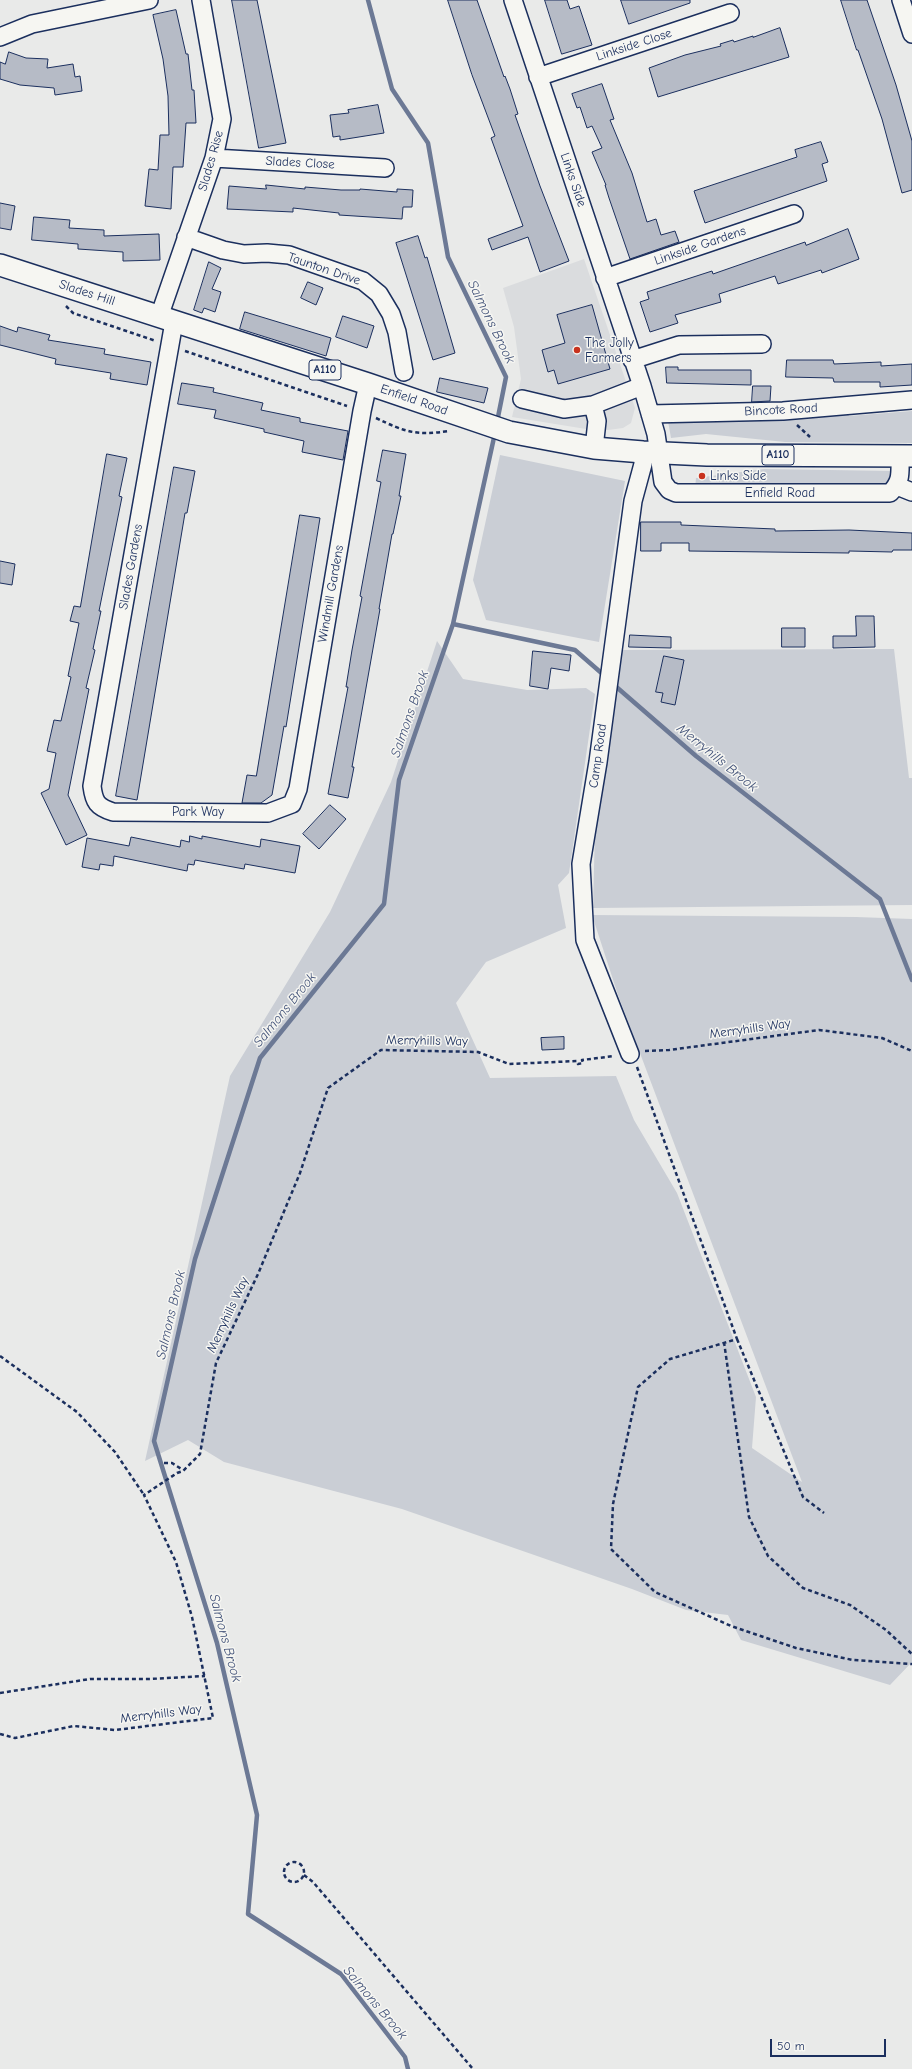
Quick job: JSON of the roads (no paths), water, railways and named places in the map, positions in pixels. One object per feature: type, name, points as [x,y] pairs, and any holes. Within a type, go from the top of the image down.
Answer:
[{"type":"main road","name":"Slades Hill","points":[[0,265],[167,319]]},
{"type":"main road","name":"Enfield Road","points":[[167,319],[510,432],[594,448],[652,452],[906,456]]},
{"type":"street","points":[[0,37],[32,24],[149,0]]},
{"type":"street","name":"Slades Rise","points":[[167,319],[186,237],[214,158],[222,119],[201,0]]},
{"type":"street","name":"Links Side","points":[[513,0],[632,360],[642,386],[650,414],[652,452]]},
{"type":"street","points":[[901,0],[912,34]]},
{"type":"street","name":"Linkside Close","points":[[538,77],[730,13]]},
{"type":"street","name":"Slades Close","points":[[214,158],[385,168]]},
{"type":"street","name":"Linkside Gardens","points":[[605,278],[794,214]]},
{"type":"street","name":"Taunton Drive","points":[[186,237],[223,250],[244,254],[267,253],[289,255],[363,281],[379,294],[391,314],[397,332],[404,372]]},
{"type":"street","name":"Slades Gardens","points":[[102,808],[94,799],[92,786],[170,346],[167,319]]},
{"type":"street","points":[[632,360],[679,345],[762,344]]},
{"type":"street","name":"Windmill Gardens","points":[[292,804],[298,789],[362,411],[368,384]]},
{"type":"street","points":[[522,399],[564,409],[592,405],[642,386]]},
{"type":"street","name":"Bincote Road","points":[[650,414],[783,411],[912,400]]},
{"type":"street","points":[[592,405],[597,421],[594,448]]},
{"type":"street","name":"Enfield Road","points":[[652,452],[664,482],[669,490],[676,493],[890,493],[904,489],[900,479],[906,456]]},
{"type":"street","name":"Camp Road","points":[[631,1053],[585,940],[582,864],[633,501],[643,464],[652,452]]},
{"type":"street","name":"Park Way","points":[[102,808],[113,812],[268,813],[292,804]]},
{"type":"waterway","name":"Salmons Brook","points":[[368,0],[392,89],[428,143],[448,257],[506,377],[497,422]]},
{"type":"waterway","name":"Salmons Brook","points":[[408,2069],[405,2057],[341,1974],[248,1914],[257,1815],[217,1643],[154,1441],[195,1259],[260,1058],[384,904],[399,780],[453,624],[495,433]]},
{"type":"waterway","name":"Merryhills Brook","points":[[453,624],[575,650],[606,677]]},
{"type":"waterway","name":"Merryhills Brook","points":[[613,684],[696,756],[880,899],[912,980]]},
{"type":"place","name":"The Jolly Farmers","points":[[577,350]]},
{"type":"place","name":"Links Side","points":[[702,476]]}]
